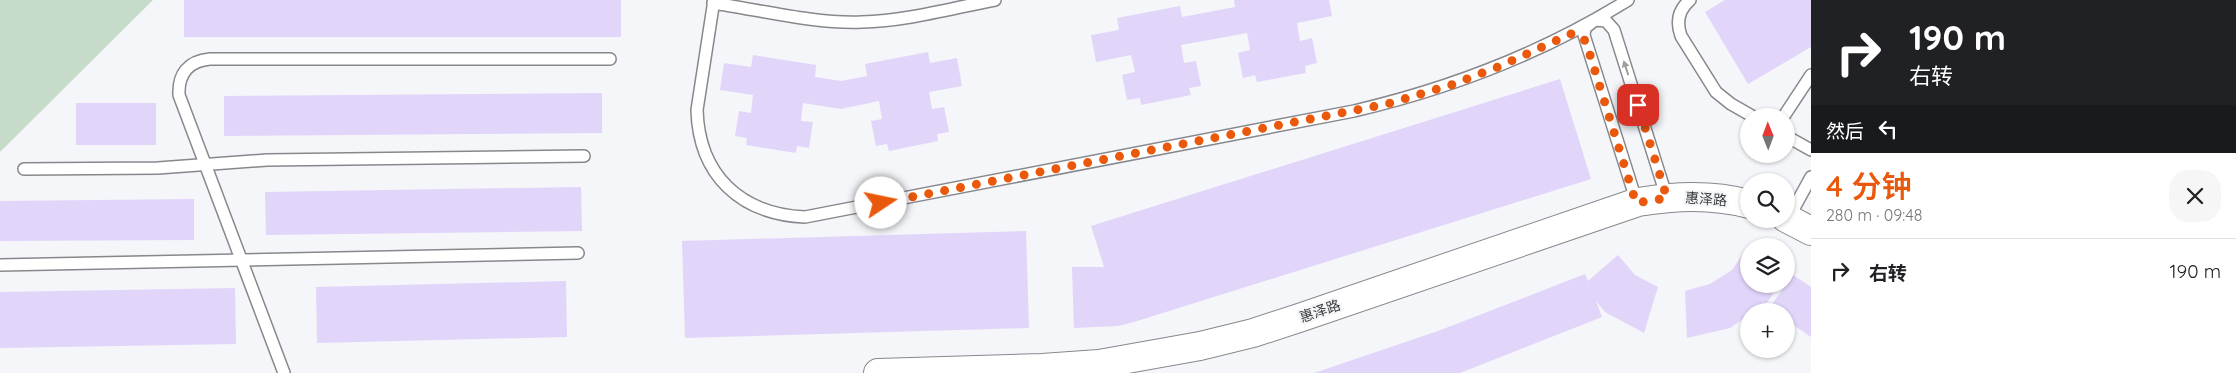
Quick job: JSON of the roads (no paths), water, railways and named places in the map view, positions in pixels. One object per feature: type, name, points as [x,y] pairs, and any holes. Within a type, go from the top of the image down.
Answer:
[{"type":"street","name":"惠泽路","points":[[878,373],[1042,368],[1099,364],[1200,346],[1302,318],[1636,203],[1667,198],[1711,197],[1740,202]]},
{"type":"lane","points":[[995,0],[904,18],[862,22],[841,22],[714,2],[697,110],[700,137],[709,163],[732,192],[748,203],[766,212],[785,216],[805,217],[1362,109],[1451,85],[1498,67],[1595,20],[1606,21],[1614,30]]},
{"type":"lane","points":[[1690,0],[1684,5],[1678,17],[1678,27],[1681,36],[1709,85],[1722,98],[1740,109]]},
{"type":"lane","points":[[1626,1],[1585,28],[1586,42],[1636,203]]},
{"type":"lane","points":[[1626,1],[1614,14],[1612,22],[1667,198]]},
{"type":"lane","points":[[1567,35],[1578,34],[1586,42]]},
{"type":"lane","points":[[284,373],[179,95],[178,88],[183,72],[195,62],[202,60],[610,59]]},
{"type":"lane","points":[[1789,108],[1811,74]]},
{"type":"lane","points":[[1795,141],[1811,150]]},
{"type":"lane","points":[[24,169],[158,168],[277,160],[584,156]]},
{"type":"lane","points":[[1795,223],[1811,177]]},
{"type":"lane","points":[[0,265],[578,253]]}]
